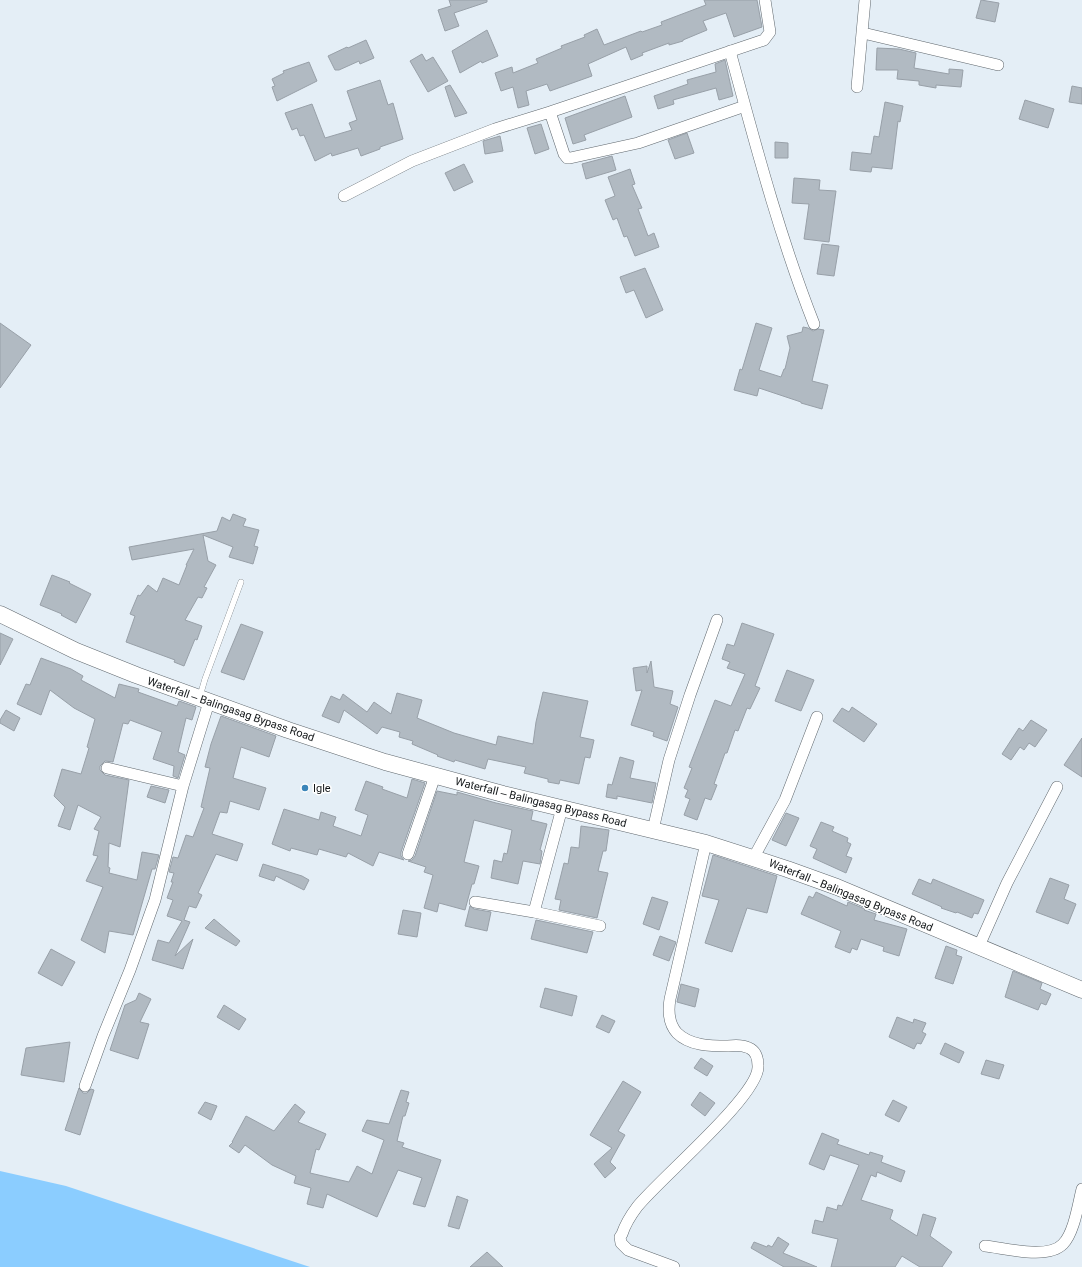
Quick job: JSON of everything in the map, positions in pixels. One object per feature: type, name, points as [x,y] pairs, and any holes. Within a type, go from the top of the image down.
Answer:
[{"type":"main road","name":"Waterfall ‒ Balingasag Bypass Road","points":[[0,614],[76,651],[204,700],[385,762],[435,776],[706,843],[754,857],[837,887],[1082,990]]},
{"type":"street","points":[[344,196],[412,161],[495,129],[764,40],[770,32],[765,0]]},
{"type":"street","points":[[857,87],[865,0]]},
{"type":"street","points":[[863,33],[998,65]]},
{"type":"street","points":[[730,51],[778,223],[801,292],[814,324]]},
{"type":"street","points":[[550,112],[564,154],[567,158],[570,158],[638,143],[745,106]]},
{"type":"street","points":[[653,830],[669,760],[690,695],[717,620]]},
{"type":"street","points":[[85,1086],[103,1036],[130,970],[155,900],[204,700]]},
{"type":"street","points":[[754,857],[785,800],[817,717]]},
{"type":"street","points":[[107,768],[183,786]]},
{"type":"street","points":[[408,854],[435,776]]},
{"type":"street","points":[[979,946],[1007,883],[1057,788]]},
{"type":"street","points":[[534,912],[562,808]]},
{"type":"street","points":[[674,1267],[628,1250],[621,1243],[620,1237],[636,1208],[684,1160],[745,1094],[755,1079],[758,1068],[757,1055],[750,1048],[741,1045],[708,1045],[690,1042],[682,1037],[673,1028],[669,1018],[668,1009],[670,999],[706,843]]},
{"type":"street","points":[[475,902],[534,912],[600,926]]},
{"type":"street","points":[[985,1246],[1034,1252],[1049,1252],[1056,1250],[1064,1244],[1070,1231],[1082,1189]]},
{"type":"lane","points":[[204,700],[205,679],[241,582]]},
{"type":"water","points":[[0,1171],[66,1186],[310,1267],[0,1267]]},
{"type":"building","points":[[449,0],[487,0],[487,2],[454,13],[459,26],[445,31],[438,10],[451,6]]},
{"type":"building","points":[[704,0],[757,0],[762,27],[734,37],[726,13],[703,21],[707,30],[683,41],[669,45],[669,43],[642,53],[643,55],[631,60],[626,47],[588,64],[592,76],[550,91],[547,84],[526,91],[529,105],[518,108],[513,87],[501,91],[495,73],[512,67],[513,73],[538,63],[536,59],[562,48],[561,46],[585,37],[584,35],[597,29],[604,45],[641,31],[642,32],[662,25],[661,22],[706,5]]},
{"type":"building","points":[[981,0],[999,3],[995,22],[976,18]]},
{"type":"building","points":[[487,30],[498,56],[482,63],[481,61],[460,73],[452,51]]},
{"type":"building","points":[[366,40],[374,58],[360,64],[359,61],[339,70],[335,70],[328,56]]},
{"type":"building","points":[[877,48],[899,49],[916,53],[914,68],[949,74],[949,69],[963,70],[961,87],[936,85],[936,88],[919,85],[919,81],[897,79],[898,70],[876,70]]},
{"type":"building","points":[[422,54],[426,61],[433,57],[448,81],[428,92],[410,61]]},
{"type":"building","points":[[725,60],[733,96],[719,100],[716,88],[673,100],[674,104],[658,109],[654,96],[688,84],[687,80],[716,72],[715,64]]},
{"type":"building","points":[[309,62],[317,81],[277,101],[272,87],[275,86],[272,79],[284,73],[283,71]]},
{"type":"building","points":[[380,80],[388,105],[393,103],[403,139],[380,147],[380,149],[361,156],[358,148],[332,156],[331,153],[315,161],[304,135],[300,136],[297,128],[292,130],[285,113],[312,104],[325,138],[352,130],[349,123],[357,120],[347,91]]},
{"type":"building","points":[[450,85],[467,113],[455,117],[445,87]]},
{"type":"building","points":[[1072,86],[1082,88],[1082,104],[1069,102]]},
{"type":"building","points":[[625,96],[632,117],[584,135],[586,140],[573,144],[565,118]]},
{"type":"building","points":[[1025,100],[1054,109],[1048,128],[1019,119]]},
{"type":"building","points":[[885,102],[903,106],[900,122],[898,121],[892,169],[872,167],[871,172],[850,170],[852,152],[871,154],[874,136],[879,137]]},
{"type":"building","points":[[541,124],[549,149],[535,154],[527,128]]},
{"type":"building","points":[[687,133],[694,153],[675,159],[668,140]]},
{"type":"building","points":[[500,136],[503,151],[485,154],[483,141]]},
{"type":"building","points":[[775,142],[788,143],[788,158],[775,158]]},
{"type":"building","points":[[612,156],[616,170],[586,179],[582,164]]},
{"type":"building","points":[[464,164],[473,182],[454,191],[445,173]]},
{"type":"building","points":[[630,169],[635,184],[632,185],[642,208],[638,209],[648,236],[654,233],[659,247],[635,256],[627,236],[624,237],[617,218],[613,220],[605,200],[615,196],[608,177]]},
{"type":"building","points":[[794,178],[820,180],[819,190],[836,191],[829,242],[804,239],[809,204],[792,203]]},
{"type":"building","points":[[822,244],[839,246],[834,276],[817,274]]},
{"type":"building","points":[[645,268],[663,310],[646,318],[634,290],[626,293],[620,277]]},
{"type":"building","points":[[0,323],[31,345],[0,388]]},
{"type":"building","points":[[756,323],[772,328],[759,370],[781,377],[785,369],[790,348],[787,336],[802,332],[803,327],[813,331],[818,329],[824,330],[812,381],[828,385],[822,409],[759,388],[757,396],[734,390],[740,369],[742,370]]},
{"type":"building","points":[[233,514],[246,519],[243,526],[259,530],[254,546],[258,547],[253,564],[229,557],[233,547],[203,535],[208,561],[216,565],[204,587],[207,588],[202,598],[198,597],[185,620],[202,626],[184,666],[174,662],[175,660],[126,642],[135,616],[130,614],[138,595],[140,596],[148,585],[157,592],[163,578],[179,585],[186,565],[194,549],[132,560],[129,547],[217,531],[222,517],[230,521]]},
{"type":"building","points":[[52,575],[70,582],[69,583],[91,594],[76,623],[61,615],[62,614],[40,605]]},
{"type":"building","points":[[742,623],[774,634],[755,686],[760,688],[750,709],[747,708],[738,731],[735,730],[714,784],[717,785],[711,800],[705,798],[697,820],[684,815],[690,799],[685,797],[688,790],[684,788],[692,768],[689,767],[715,700],[731,706],[745,674],[727,668],[730,662],[722,659],[727,644],[734,646]]},
{"type":"building","points":[[241,624],[263,632],[244,680],[221,672]]},
{"type":"building","points":[[0,633],[13,639],[0,665]]},
{"type":"building","points":[[41,658],[71,669],[83,676],[81,680],[115,698],[119,684],[139,689],[138,692],[177,706],[179,701],[196,707],[192,720],[186,718],[178,752],[185,755],[178,778],[173,776],[174,766],[153,759],[162,732],[130,720],[128,724],[123,723],[113,762],[105,761],[100,766],[100,770],[105,775],[129,780],[120,847],[109,843],[109,873],[137,880],[142,852],[159,855],[155,869],[152,869],[133,935],[109,931],[105,953],[81,940],[103,887],[86,881],[98,856],[93,855],[99,831],[94,829],[101,817],[78,805],[70,830],[58,826],[65,807],[54,796],[62,769],[81,774],[89,748],[87,747],[95,719],[74,708],[50,690],[41,715],[17,704],[26,684],[30,685]]},
{"type":"building","points":[[651,661],[654,687],[673,691],[670,704],[678,707],[667,741],[653,736],[654,732],[631,725],[642,690],[636,691],[633,668],[647,666],[647,673]]},
{"type":"building","points":[[787,670],[814,680],[801,711],[775,701]]},
{"type":"building","points":[[543,692],[588,701],[580,737],[594,740],[590,758],[585,757],[579,784],[560,780],[559,784],[548,782],[548,779],[524,773],[526,767],[488,759],[485,769],[455,760],[454,762],[412,744],[413,741],[399,737],[400,732],[382,727],[377,734],[344,710],[339,723],[322,716],[331,696],[340,700],[343,694],[367,712],[374,702],[391,714],[397,693],[422,700],[417,718],[454,733],[496,745],[498,736],[533,744],[536,722]]},
{"type":"building","points":[[852,707],[877,724],[864,742],[833,721],[842,708],[849,712]]},
{"type":"building","points":[[6,710],[20,718],[14,731],[0,723],[0,720]]},
{"type":"building","points":[[221,716],[276,736],[269,757],[241,747],[233,778],[266,788],[259,810],[230,801],[227,813],[220,812],[212,834],[243,844],[237,861],[216,854],[198,893],[202,895],[196,908],[189,906],[184,920],[190,922],[175,956],[193,939],[183,969],[152,960],[158,940],[169,943],[182,921],[167,916],[173,900],[167,898],[173,882],[171,882],[174,873],[169,872],[173,857],[178,858],[186,835],[193,837],[204,808],[201,807],[210,768],[205,767]]},
{"type":"building","points":[[1031,720],[1047,730],[1035,747],[1029,743],[1024,750],[1020,747],[1011,760],[1002,754],[1019,728],[1023,731]]},
{"type":"building","points":[[1082,738],[1082,777],[1064,765]]},
{"type":"building","points":[[620,757],[634,761],[630,778],[656,783],[652,803],[617,796],[617,799],[606,797],[608,784],[612,785]]},
{"type":"building","points":[[412,779],[425,783],[401,852],[401,856],[404,860],[379,852],[373,866],[348,853],[346,857],[319,849],[317,855],[291,848],[290,851],[272,844],[284,809],[319,820],[321,812],[336,817],[333,826],[361,836],[368,815],[355,810],[366,781],[383,787],[382,789],[407,798]]},
{"type":"building","points":[[151,786],[169,790],[165,803],[147,797]]},
{"type":"building","points":[[437,791],[457,795],[457,792],[496,803],[533,811],[531,820],[547,824],[540,850],[542,851],[540,864],[523,861],[518,884],[491,878],[494,860],[502,862],[504,853],[507,854],[512,830],[474,820],[464,862],[479,866],[474,884],[472,884],[465,910],[439,903],[437,912],[424,908],[433,875],[424,872],[426,867],[408,861],[412,860],[415,856]]},
{"type":"building","points":[[786,813],[799,818],[786,846],[772,840]]},
{"type":"building","points":[[821,822],[834,827],[832,831],[848,838],[847,842],[851,844],[846,856],[852,858],[846,873],[813,858],[817,849],[810,846]]},
{"type":"building","points":[[581,826],[609,830],[606,851],[603,851],[598,871],[608,873],[597,918],[559,910],[561,900],[555,899],[564,863],[568,864],[571,847],[579,848]]},
{"type":"building","points":[[713,855],[777,876],[767,913],[747,908],[732,952],[705,943],[719,900],[702,896]]},
{"type":"building","points":[[263,864],[302,876],[309,880],[304,890],[276,876],[274,881],[259,876]]},
{"type":"building","points":[[1050,878],[1069,885],[1064,899],[1076,904],[1068,924],[1036,912]]},
{"type":"building","points":[[919,879],[931,884],[933,879],[984,900],[978,914],[974,913],[972,918],[941,908],[942,907],[912,894]]},
{"type":"building","points":[[816,892],[847,906],[848,902],[876,914],[874,920],[907,929],[899,956],[883,951],[884,947],[861,939],[857,950],[852,948],[850,953],[835,947],[841,931],[801,914],[809,896],[813,898]]},
{"type":"building","points":[[652,897],[668,902],[659,930],[643,924]]},
{"type":"building","points":[[470,906],[474,909],[491,912],[487,931],[465,926]]},
{"type":"building","points":[[403,910],[421,913],[417,937],[398,934]]},
{"type":"building","points":[[214,919],[240,941],[236,946],[205,928]]},
{"type":"building","points":[[536,920],[593,932],[587,953],[531,939]]},
{"type":"building","points":[[660,936],[676,942],[669,961],[653,955]]},
{"type":"building","points":[[946,946],[957,950],[956,955],[962,957],[953,984],[935,978]]},
{"type":"building","points":[[51,949],[75,962],[62,986],[38,973]]},
{"type":"building","points":[[1013,971],[1042,983],[1040,989],[1051,994],[1046,1005],[1041,1003],[1038,1010],[1005,997]]},
{"type":"building","points":[[681,984],[699,989],[695,1007],[677,1002]]},
{"type":"building","points":[[545,988],[577,996],[572,1016],[540,1007]]},
{"type":"building","points":[[139,993],[151,999],[140,1022],[149,1024],[138,1059],[110,1050],[125,1005],[136,1000]]},
{"type":"building","points":[[224,1005],[246,1019],[239,1030],[217,1017]]},
{"type":"building","points":[[602,1015],[615,1021],[609,1033],[596,1027]]},
{"type":"building","points":[[897,1017],[913,1023],[914,1019],[926,1023],[922,1032],[926,1034],[921,1044],[917,1043],[914,1049],[889,1037]]},
{"type":"building","points":[[70,1042],[64,1082],[21,1075],[26,1048]]},
{"type":"building","points":[[945,1043],[964,1052],[959,1063],[940,1054]]},
{"type":"building","points":[[701,1058],[713,1066],[707,1076],[694,1068]]},
{"type":"building","points":[[986,1060],[1004,1065],[999,1079],[981,1074]]},
{"type":"building","points":[[623,1081],[641,1092],[618,1131],[625,1135],[610,1162],[616,1168],[605,1178],[594,1164],[612,1148],[590,1135]]},
{"type":"building","points":[[79,1088],[83,1093],[87,1093],[91,1089],[94,1090],[80,1135],[65,1130]]},
{"type":"building","points":[[401,1090],[409,1092],[406,1102],[409,1103],[405,1116],[403,1116],[397,1141],[404,1143],[402,1147],[441,1160],[425,1207],[413,1204],[422,1178],[398,1170],[377,1217],[327,1194],[323,1208],[307,1204],[311,1188],[294,1183],[296,1176],[272,1165],[245,1145],[239,1153],[229,1146],[233,1142],[246,1116],[274,1131],[295,1104],[305,1112],[298,1122],[326,1134],[319,1150],[316,1149],[310,1173],[349,1182],[357,1166],[372,1174],[384,1140],[362,1131],[367,1120],[389,1124]]},
{"type":"building","points":[[700,1092],[715,1103],[705,1116],[691,1105]]},
{"type":"building","points":[[893,1100],[907,1107],[899,1122],[885,1115]]},
{"type":"building","points":[[205,1102],[217,1106],[211,1120],[198,1113]]},
{"type":"building","points":[[822,1133],[839,1140],[837,1144],[869,1155],[870,1152],[883,1156],[881,1162],[905,1171],[901,1182],[877,1172],[876,1177],[871,1175],[861,1200],[893,1210],[890,1219],[917,1236],[923,1214],[936,1218],[930,1236],[952,1252],[942,1267],[920,1267],[902,1256],[895,1267],[831,1267],[838,1239],[812,1233],[815,1220],[823,1222],[827,1207],[837,1210],[838,1205],[842,1206],[859,1165],[830,1155],[824,1170],[809,1164]]},
{"type":"building","points":[[457,1196],[468,1200],[459,1229],[448,1226]]},
{"type":"building","points":[[778,1237],[789,1244],[783,1253],[817,1267],[784,1267],[751,1248],[754,1242],[767,1247],[768,1245],[772,1247]]},
{"type":"building","points":[[487,1252],[503,1267],[470,1267]]},
{"type":"place","name":"Igle","points":[[305,788]]}]
